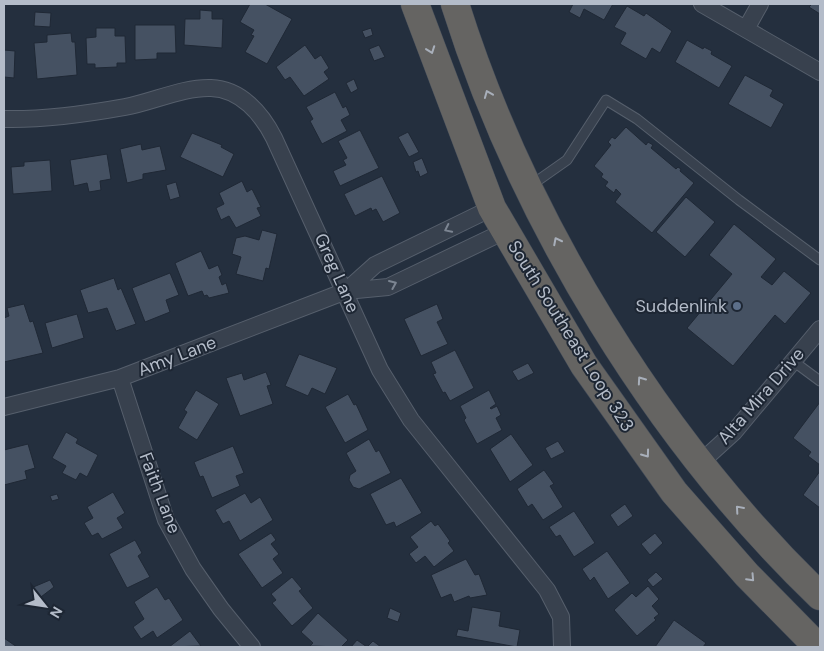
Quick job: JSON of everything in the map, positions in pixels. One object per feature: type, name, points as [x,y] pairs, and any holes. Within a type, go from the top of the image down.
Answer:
[{"type":"highway","name":"South Southeast Loop 323","points":[[415,4],[499,219],[584,365],[674,492],[747,575],[818,647]]},
{"type":"highway","name":"South Southeast Loop 323","points":[[456,4],[477,67],[528,187],[588,299],[615,343],[701,462],[767,541],[820,594]]},
{"type":"street","points":[[702,4],[820,72]]},
{"type":"street","points":[[746,29],[760,4]]},
{"type":"street","name":"Greg Lane","points":[[4,119],[126,107],[212,88],[232,94],[252,105],[266,121],[346,291],[380,370],[411,420],[547,590],[561,617],[562,647]]},
{"type":"street","name":"Amy Lane","points":[[346,291],[375,265],[499,219]]},
{"type":"street","name":"Amy Lane","points":[[4,407],[120,378],[346,291],[388,287],[499,219]]},
{"type":"street","name":"Alta Mira Drive","points":[[701,462],[734,432],[820,329]]},
{"type":"street","name":"Faith Lane","points":[[120,378],[166,520],[193,569],[221,609],[252,647]]},
{"type":"lane","points":[[528,187],[567,160],[606,100],[637,119],[739,200],[820,260]]},
{"type":"lane","points":[[793,361],[820,382]]},
{"type":"building","points":[[250,4],[265,4],[292,19],[267,64],[245,52],[254,36],[251,35],[254,30],[240,22]]},
{"type":"building","points":[[573,4],[613,4],[604,20],[584,9],[580,18],[569,12]]},
{"type":"building","points":[[812,4],[820,4],[820,14],[809,7]]},
{"type":"building","points":[[627,6],[644,16],[646,13],[672,31],[660,53],[652,48],[646,59],[620,44],[626,33],[614,27]]},
{"type":"building","points":[[200,10],[212,11],[212,19],[223,19],[222,48],[184,45],[185,19],[200,19]]},
{"type":"building","points":[[35,12],[51,13],[50,27],[34,26]]},
{"type":"building","points":[[135,25],[175,25],[176,53],[157,53],[157,59],[135,60]]},
{"type":"building","points":[[96,28],[115,28],[115,36],[125,36],[126,63],[117,63],[117,67],[95,68],[95,64],[87,64],[86,38],[96,37]]},
{"type":"building","points":[[371,28],[373,35],[365,38],[362,31]]},
{"type":"building","points":[[71,33],[72,42],[75,42],[77,75],[37,79],[34,43],[47,42],[47,35]]},
{"type":"building","points":[[687,40],[703,49],[704,47],[712,51],[711,54],[732,66],[719,88],[675,62]]},
{"type":"building","points":[[305,45],[315,59],[321,55],[329,68],[324,72],[329,79],[304,96],[290,77],[285,80],[276,67]]},
{"type":"building","points":[[379,45],[385,57],[374,61],[369,49]]},
{"type":"building","points":[[4,50],[15,51],[14,78],[4,77]]},
{"type":"building","points":[[745,75],[773,90],[770,96],[784,104],[771,128],[728,104]]},
{"type":"building","points":[[354,79],[358,89],[351,93],[346,83]]},
{"type":"building","points":[[335,92],[343,108],[346,106],[350,115],[341,120],[347,131],[322,144],[310,121],[313,119],[306,107]]},
{"type":"building","points":[[626,127],[646,145],[648,142],[653,145],[651,148],[676,169],[678,167],[681,169],[680,171],[694,183],[652,233],[615,202],[621,194],[616,189],[614,193],[605,186],[608,182],[601,177],[603,174],[594,166],[611,145],[608,142],[612,137],[615,139]]},
{"type":"building","points":[[360,130],[379,168],[340,186],[333,171],[346,165],[343,160],[347,158],[338,141]]},
{"type":"building","points":[[408,132],[419,152],[409,157],[398,137]]},
{"type":"building","points":[[192,133],[222,145],[221,147],[234,154],[223,177],[180,157]]},
{"type":"building","points":[[141,144],[142,150],[160,146],[166,170],[143,174],[143,179],[127,183],[120,149]]},
{"type":"building","points":[[107,154],[111,179],[100,181],[101,190],[89,192],[87,183],[74,186],[70,160]]},
{"type":"building","points":[[422,158],[428,173],[420,177],[418,171],[416,172],[413,162]]},
{"type":"building","points":[[50,160],[52,191],[13,194],[11,167],[24,166],[24,162]]},
{"type":"building","points":[[382,176],[400,213],[383,222],[376,209],[372,211],[371,208],[355,216],[344,194]]},
{"type":"building","points":[[242,181],[247,192],[252,189],[261,207],[257,208],[261,216],[236,228],[229,216],[221,220],[216,208],[224,204],[219,193]]},
{"type":"building","points":[[176,182],[180,197],[170,200],[166,185]]},
{"type":"building","points":[[686,197],[715,222],[685,257],[656,232]]},
{"type":"building","points":[[734,224],[776,259],[761,277],[772,285],[784,271],[811,293],[785,324],[775,315],[733,366],[687,328],[732,274],[709,255]]},
{"type":"building","points":[[262,230],[277,234],[269,269],[266,268],[263,281],[236,274],[241,257],[232,254],[236,238],[245,236],[259,240]]},
{"type":"building","points":[[201,251],[209,269],[218,265],[222,275],[219,277],[222,285],[226,283],[229,293],[209,298],[207,295],[204,296],[202,291],[188,296],[175,263]]},
{"type":"building","points":[[170,273],[179,295],[166,300],[170,312],[145,322],[132,288]]},
{"type":"building","points":[[114,278],[118,290],[121,288],[136,324],[116,331],[107,308],[88,313],[80,290]]},
{"type":"building","points":[[24,304],[30,322],[33,321],[43,353],[4,362],[4,318],[9,316],[7,308]]},
{"type":"building","points":[[437,304],[443,319],[437,322],[448,344],[421,356],[404,319]]},
{"type":"building","points":[[77,314],[84,338],[52,348],[45,323]]},
{"type":"building","points":[[455,350],[474,388],[450,401],[445,392],[443,393],[433,374],[436,373],[431,362]]},
{"type":"building","points":[[299,354],[337,368],[325,394],[312,388],[308,396],[285,386]]},
{"type":"building","points":[[528,363],[534,373],[518,381],[512,371]]},
{"type":"building","points":[[266,372],[271,385],[267,386],[273,404],[240,416],[226,378],[242,373],[244,380]]},
{"type":"building","points":[[196,390],[219,404],[197,440],[178,428],[187,412],[184,410]]},
{"type":"building","points":[[489,390],[496,404],[490,408],[497,406],[501,415],[496,418],[502,430],[477,444],[464,420],[466,418],[460,406]]},
{"type":"building","points":[[348,394],[354,405],[356,404],[368,430],[345,443],[325,407]]},
{"type":"building","points":[[820,402],[820,465],[808,456],[811,452],[793,438]]},
{"type":"building","points":[[66,432],[78,439],[76,443],[98,455],[87,477],[80,473],[76,480],[62,473],[66,466],[52,458]]},
{"type":"building","points":[[511,434],[533,465],[510,482],[490,449]]},
{"type":"building","points":[[369,439],[376,452],[379,450],[391,473],[359,489],[353,487],[349,480],[350,475],[356,471],[346,453]]},
{"type":"building","points":[[558,441],[565,452],[551,459],[545,448]]},
{"type":"building","points":[[28,444],[35,468],[25,471],[27,479],[4,485],[4,450]]},
{"type":"building","points":[[233,446],[244,473],[236,476],[240,486],[212,498],[203,476],[200,477],[194,462]]},
{"type":"building","points":[[544,470],[554,484],[550,486],[563,507],[543,520],[532,504],[528,507],[517,489]]},
{"type":"building","points":[[820,471],[820,508],[803,495]]},
{"type":"building","points":[[401,478],[422,513],[396,527],[394,522],[386,525],[370,494]]},
{"type":"building","points":[[113,492],[125,513],[117,518],[123,528],[102,539],[98,533],[92,536],[84,523],[93,518],[87,507]]},
{"type":"building","points":[[245,493],[251,503],[260,497],[273,520],[240,541],[229,521],[223,524],[215,510]]},
{"type":"building","points":[[57,494],[59,499],[52,501],[50,496]]},
{"type":"building","points":[[625,504],[633,516],[618,527],[610,515]]},
{"type":"building","points":[[574,511],[595,543],[574,557],[560,535],[556,537],[549,527]]},
{"type":"building","points":[[431,521],[435,526],[438,524],[450,541],[448,543],[454,551],[434,567],[425,556],[416,563],[409,554],[418,547],[410,537]]},
{"type":"building","points":[[271,533],[276,540],[271,544],[279,554],[273,559],[283,573],[262,588],[238,554]]},
{"type":"building","points":[[655,533],[663,543],[650,555],[641,544]]},
{"type":"building","points":[[135,540],[142,553],[138,556],[150,577],[127,588],[109,554]]},
{"type":"building","points":[[607,551],[630,583],[608,599],[594,577],[590,581],[582,569]]},
{"type":"building","points":[[466,559],[475,575],[479,574],[487,595],[470,598],[469,596],[454,602],[451,594],[441,598],[431,575]]},
{"type":"building","points":[[656,572],[663,579],[653,587],[647,580]]},
{"type":"building","points":[[292,577],[302,589],[299,591],[313,608],[292,626],[272,603],[276,600],[271,594]]},
{"type":"building","points":[[50,580],[54,587],[37,600],[31,588]]},
{"type":"building","points":[[648,586],[659,599],[652,606],[659,614],[654,618],[656,620],[637,636],[614,610],[632,593],[636,597]]},
{"type":"building","points":[[157,587],[165,600],[169,598],[183,620],[157,638],[153,631],[141,639],[133,627],[144,619],[134,602]]},
{"type":"building","points":[[472,607],[501,612],[499,626],[520,630],[517,647],[456,636],[458,629],[468,631]]},
{"type":"building","points":[[390,608],[401,613],[398,622],[387,618]]},
{"type":"building","points":[[318,613],[348,640],[341,647],[310,646],[313,643],[301,632]]},
{"type":"building","points":[[674,620],[706,643],[703,647],[655,647]]},
{"type":"building","points":[[190,631],[201,646],[169,647]]},
{"type":"building","points":[[4,638],[17,647],[4,647]]},
{"type":"building","points":[[357,640],[367,647],[351,647]]},
{"type":"building","points":[[373,641],[381,647],[367,647]]},
{"type":"place","name":"Suddenlink","points":[[737,306]]}]
